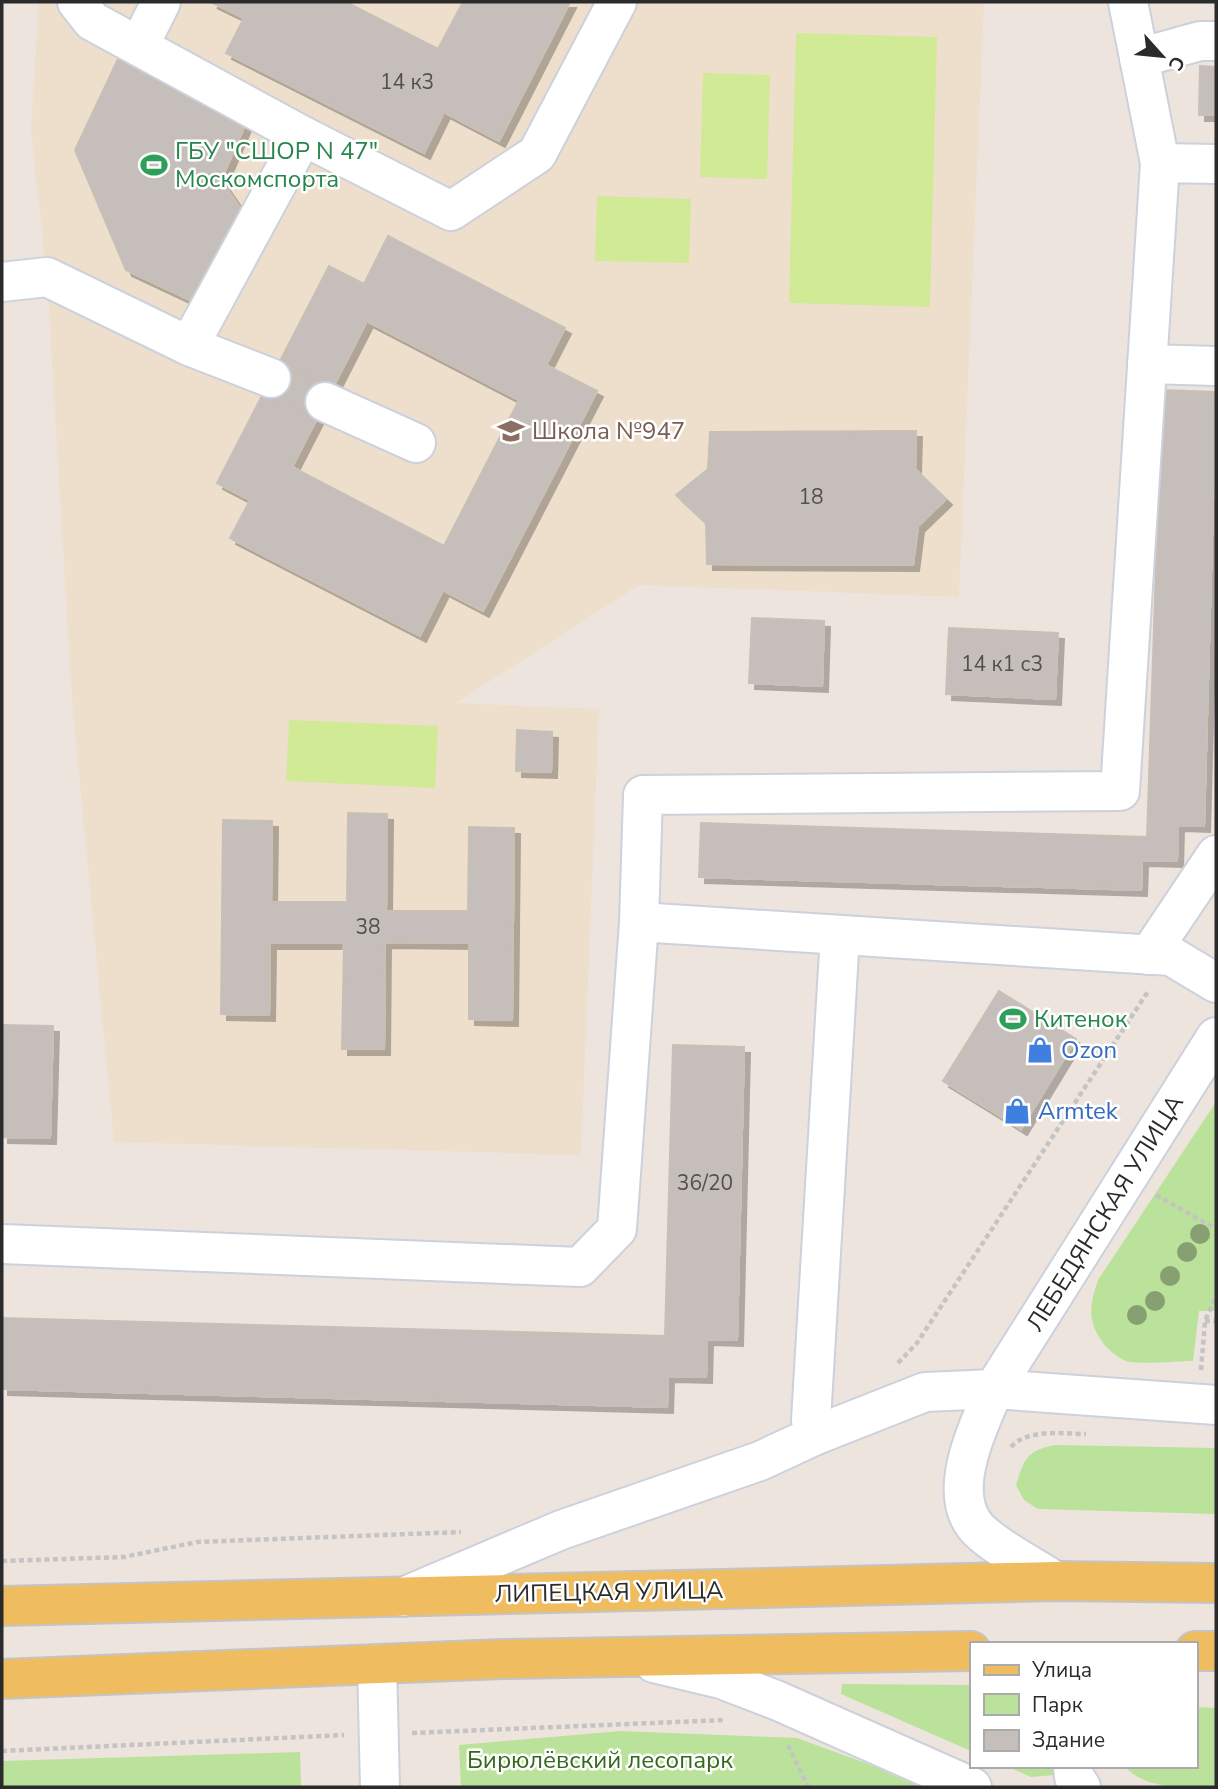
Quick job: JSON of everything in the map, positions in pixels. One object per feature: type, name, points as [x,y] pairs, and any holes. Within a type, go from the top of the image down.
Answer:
[{"type":"main road","name":"ЛИПЕЦКАЯ УЛИЦА","points":[[2,1606],[1055,1581],[1216,1583]]},
{"type":"main road","points":[[2,1679],[377,1664],[970,1651]]},
{"type":"main road","points":[[1197,1651],[1216,1651]]},
{"type":"street","points":[[77,2],[92,20],[303,136],[451,211],[537,154],[617,2]]},
{"type":"street","points":[[139,46],[161,2]]},
{"type":"street","points":[[2,1244],[580,1267],[617,1229],[639,922],[643,795],[1121,791],[1160,163],[1128,2]]},
{"type":"street","points":[[1139,58],[1200,41],[1216,41]]},
{"type":"street","points":[[189,345],[303,136]]},
{"type":"street","points":[[1160,163],[1216,164]]},
{"type":"street","points":[[2,282],[47,277],[189,345],[271,378]]},
{"type":"street","points":[[1147,364],[1216,366]]},
{"type":"street","points":[[325,402],[416,443]]},
{"type":"street","points":[[1160,956],[1216,855]]},
{"type":"street","points":[[639,922],[1160,956],[1216,984]]},
{"type":"street","points":[[816,1436],[811,1420],[840,935]]},
{"type":"street","name":"ЛЕБЕДЯНСКАЯ УЛИЦА","points":[[1055,1581],[982,1533],[968,1515],[963,1480],[973,1441],[994,1389],[1216,1037]]},
{"type":"street","points":[[401,1598],[561,1530],[760,1461],[925,1392],[994,1389],[1216,1405]]},
{"type":"street","points":[[632,1657],[743,1687],[972,1787]]},
{"type":"street","points":[[377,1664],[380,1787]]},
{"type":"street","points":[[1073,1768],[1074,1777],[1081,1787]]},
{"type":"path","points":[[893,1367],[918,1343],[1125,1027],[1160,956]]},
{"type":"path","points":[[1072,1020],[1125,1027]]},
{"type":"path","points":[[1147,1189],[1216,1229]]},
{"type":"path","points":[[1216,1296],[1205,1321],[1216,1321]]},
{"type":"path","points":[[1009,1450],[1017,1440],[1041,1434],[1096,1435]]},
{"type":"path","points":[[2,1561],[124,1557],[197,1542],[464,1532]]},
{"type":"path","points":[[2,1751],[732,1720]]},
{"type":"path","points":[[781,1735],[794,1741]]},
{"type":"path","points":[[786,1742],[808,1787]]},
{"type":"shaded area","name":"Школа №947","points":[[39,2],[984,2],[959,597],[639,585],[456,703],[599,709],[581,1155],[114,1142],[72,700],[47,277],[31,131]]},
{"type":"green space","points":[[796,33],[937,37],[930,307],[789,303]]},
{"type":"green space","points":[[703,73],[770,75],[767,179],[700,177]]},
{"type":"green space","points":[[597,196],[691,199],[689,263],[595,261]]},
{"type":"green space","points":[[289,720],[438,726],[435,788],[286,781]]},
{"type":"green space","points":[[1216,1102],[1216,1311],[1199,1311],[1193,1361],[1126,1361],[1104,1344],[1092,1320],[1093,1296],[1098,1280]]},
{"type":"green space","points":[[1055,1445],[1216,1448],[1216,1514],[1038,1509],[1024,1500],[1016,1485],[1028,1457],[1038,1450]]},
{"type":"green space","points":[[842,1684],[970,1685],[970,1751],[841,1694]]},
{"type":"green space","points":[[1197,1707],[1216,1708],[1216,1786],[1166,1786],[1132,1774],[1126,1768],[1197,1768]]},
{"type":"green space","name":"Бирюлёвский лесопарк","points":[[621,1731],[797,1738],[921,1787],[461,1787],[459,1745]]},
{"type":"green space","points":[[300,1752],[301,1787],[2,1787],[2,1761]]},
{"type":"green space","points":[[1011,1768],[1053,1768],[1055,1775],[1031,1777]]},
{"type":"building","points":[[211,2],[346,2],[438,49],[463,2],[570,2],[499,141],[444,112],[424,153],[226,53],[244,18]]},
{"type":"building","name":"ГБУ \"СШОР N 47\" Москомспорта","points":[[119,57],[245,125],[221,180],[240,208],[192,301],[126,270],[75,150]]},
{"type":"building","points":[[1200,66],[1216,67],[1216,115],[1199,115]]},
{"type":"building","points":[[388,236],[565,328],[546,365],[597,391],[483,611],[443,590],[420,636],[230,538],[250,500],[217,483],[329,266],[364,284]],"holes":[[[367,321],[519,400],[444,546],[292,467]]]},
{"type":"building","points":[[1162,390],[1216,392],[1204,826],[1178,825],[1177,861],[1142,860],[1141,890],[699,877],[701,823],[1147,837]]},
{"type":"building","points":[[916,431],[915,469],[946,499],[918,526],[913,565],[707,564],[706,523],[676,495],[708,469],[710,432]]},
{"type":"building","points":[[752,618],[824,621],[822,686],[749,683]]},
{"type":"building","points":[[949,628],[1058,633],[1055,699],[946,694]]},
{"type":"building","points":[[517,730],[552,732],[551,772],[516,771]]},
{"type":"building","points":[[348,813],[387,814],[386,911],[468,911],[469,827],[514,828],[512,1020],[469,1019],[469,943],[385,942],[384,1049],[342,1049],[344,943],[270,943],[269,1015],[221,1014],[223,820],[272,821],[271,902],[347,902]]},
{"type":"building","points":[[999,991],[1076,1039],[1021,1129],[943,1081]]},
{"type":"building","points":[[2,1025],[53,1026],[50,1138],[2,1137]]},
{"type":"building","points":[[673,1045],[744,1047],[737,1340],[707,1339],[706,1377],[668,1376],[667,1407],[2,1389],[2,1318],[665,1336]]},
{"type":"tunnel","points":[[271,378],[325,402]]},
{"type":"place","name":"ГБУ \"СШОР N 47\" Москомспорта","points":[[154,165]]},
{"type":"place","name":"Школа №947","points":[[511,431]]},
{"type":"place","name":"Китенок","points":[[1013,1019]]},
{"type":"place","name":"Ozon","points":[[1040,1050]]},
{"type":"place","name":"Armtek","points":[[1017,1111]]}]
